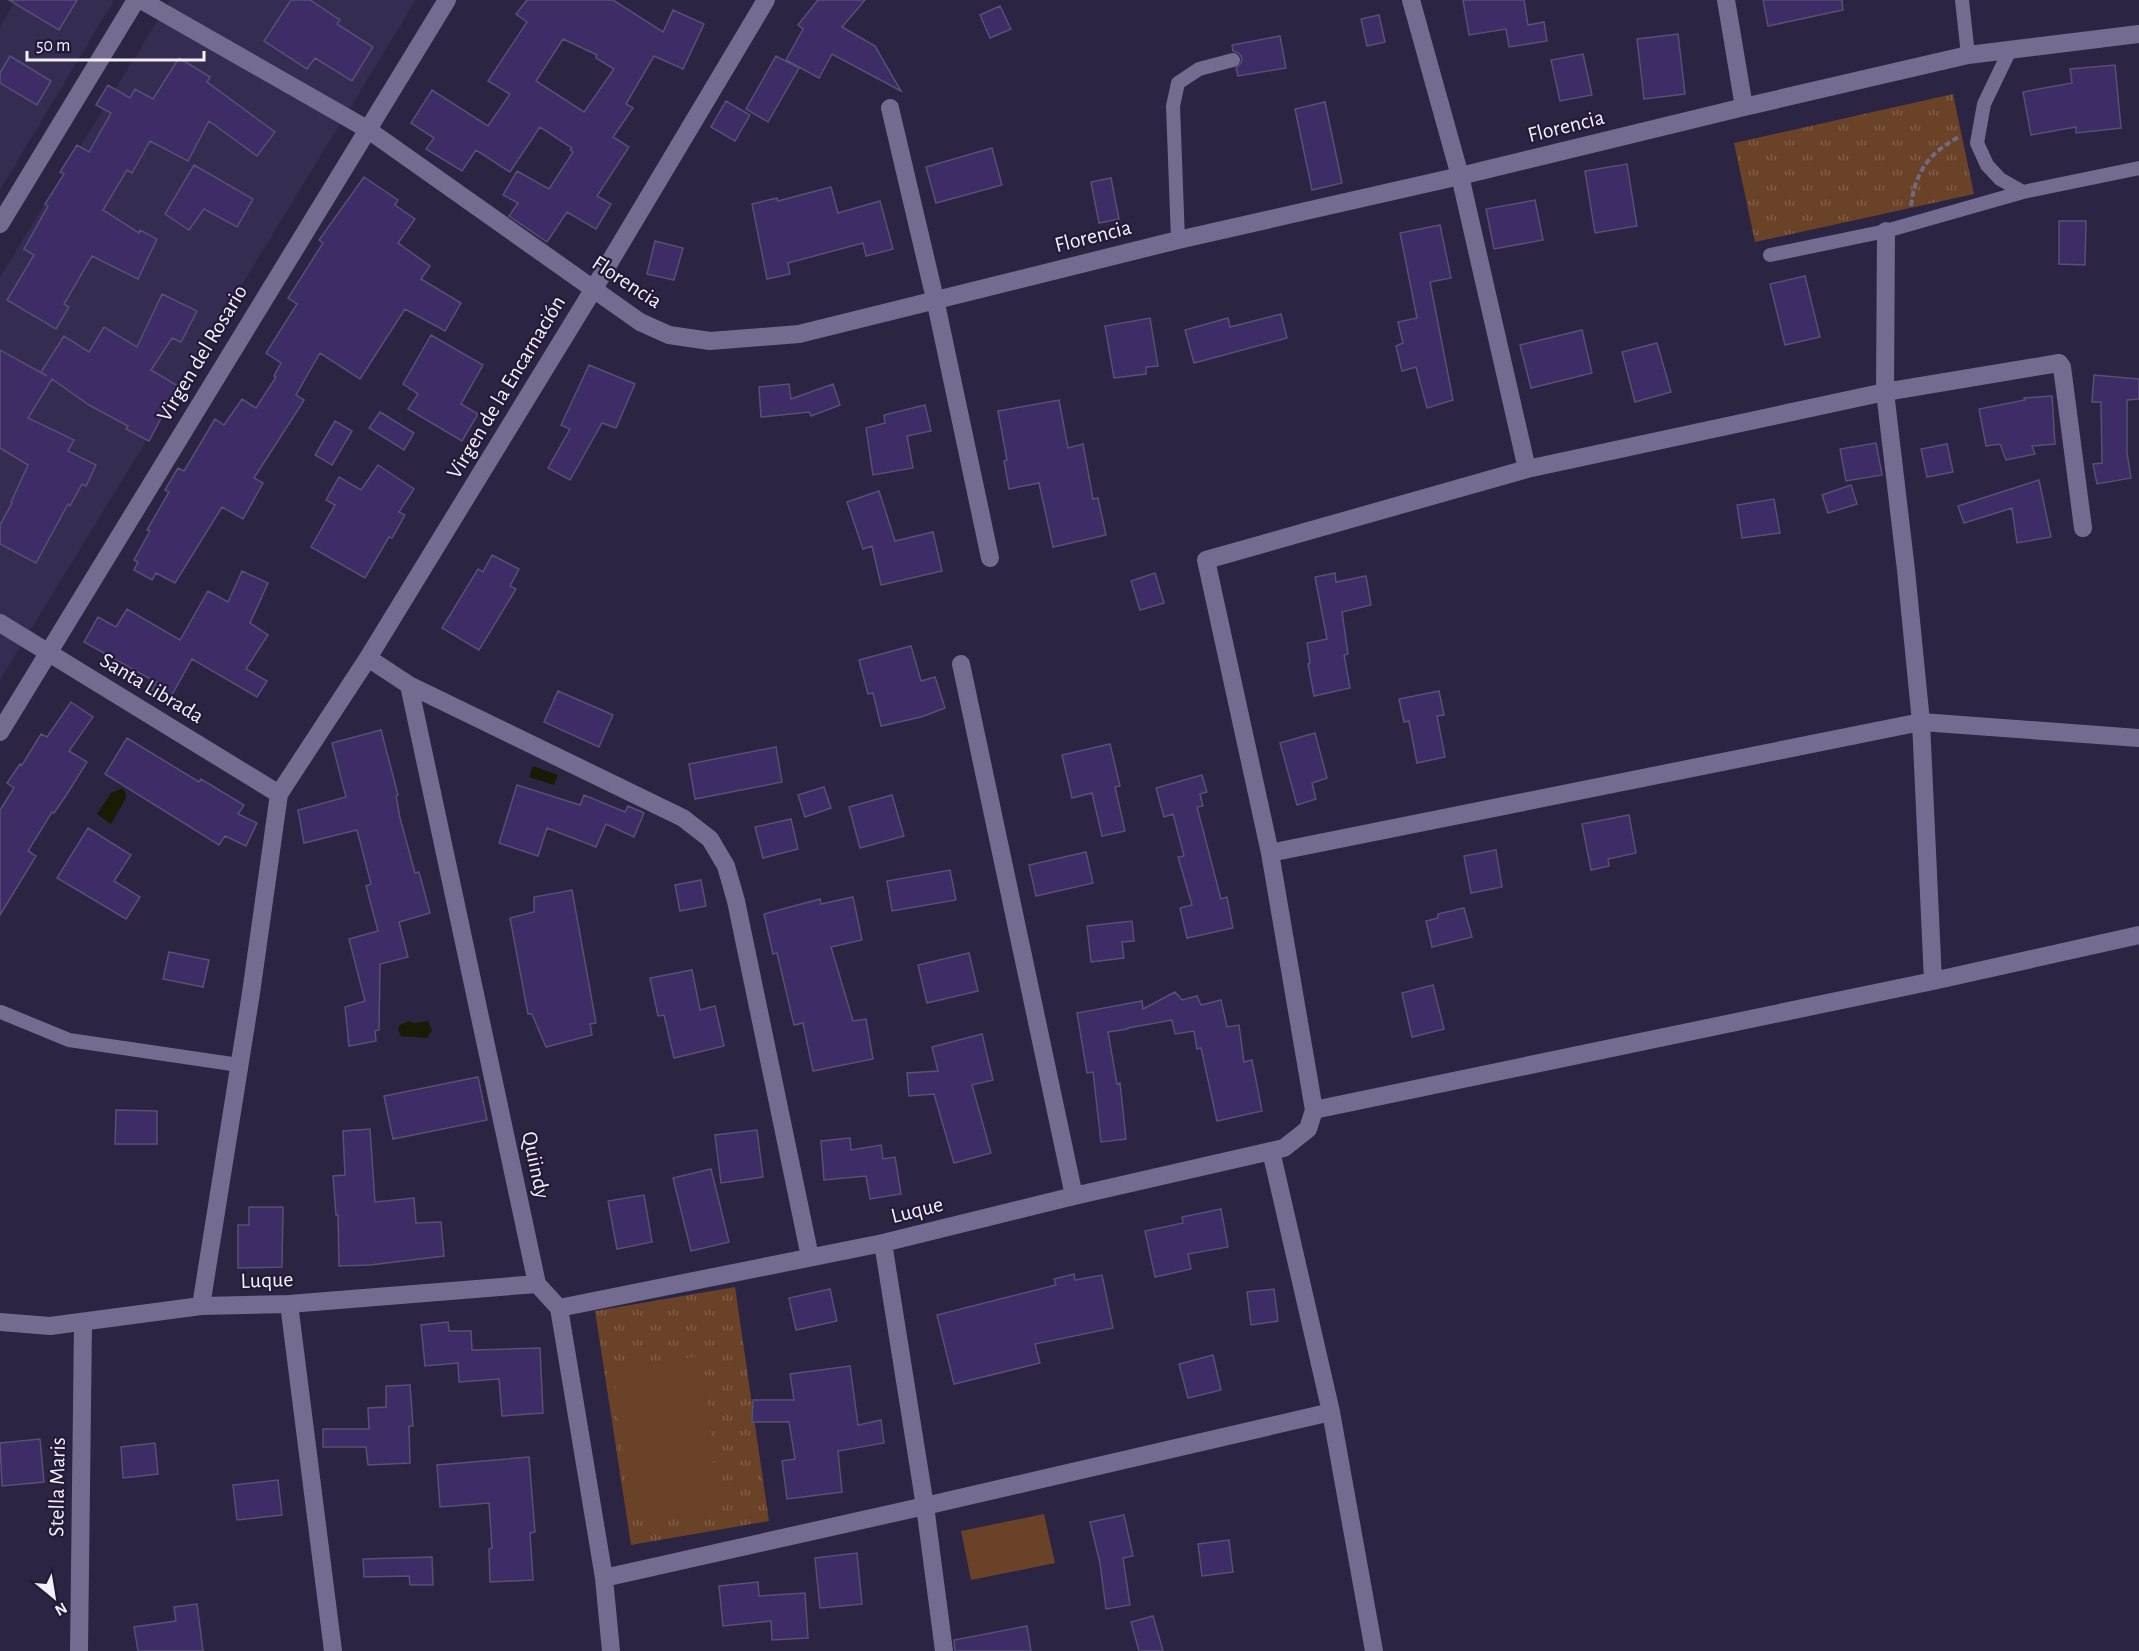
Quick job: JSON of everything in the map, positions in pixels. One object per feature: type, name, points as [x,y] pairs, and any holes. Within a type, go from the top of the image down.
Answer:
[{"type":"street","points":[[0,224],[136,0]]},
{"type":"street","name":"Florencia","points":[[141,0],[367,129],[640,322],[669,335],[710,341],[798,334],[934,298],[1968,55],[2139,34]]},
{"type":"street","name":"Virgen del Rosario","points":[[0,732],[447,0]]},
{"type":"street","name":"Virgen de la Encarnación","points":[[279,794],[368,658],[593,290],[766,0]]},
{"type":"street","points":[[1411,0],[1460,176],[1527,469]]},
{"type":"street","points":[[1726,0],[1744,107]]},
{"type":"street","points":[[890,108],[990,558]]},
{"type":"street","points":[[1886,231],[1885,392],[1921,722],[1933,981]]},
{"type":"street","points":[[1374,1651],[1331,1412],[1278,1150],[1308,1129],[1314,1110],[1270,853],[1206,560],[1527,469],[1885,392],[2059,363],[2062,367],[2083,528]]},
{"type":"street","name":"Santa Librada","points":[[0,623],[279,794]]},
{"type":"street","points":[[368,658],[409,685],[683,818],[710,839],[726,866],[736,900],[810,1257]]},
{"type":"street","points":[[961,664],[1074,1196]]},
{"type":"street","name":"Quiindy","points":[[409,685],[537,1284]]},
{"type":"street","points":[[1270,853],[1921,722],[2139,738]]},
{"type":"street","points":[[201,1306],[279,794]]},
{"type":"street","points":[[1314,1110],[1933,981],[2139,935]]},
{"type":"street","name":"Luque","points":[[559,1308],[883,1243],[1074,1196],[1278,1150]]},
{"type":"street","points":[[883,1243],[926,1506],[944,1651]]},
{"type":"street","points":[[537,1284],[559,1308],[604,1578],[611,1651]]},
{"type":"street","name":"Luque","points":[[0,1322],[50,1326],[201,1306],[289,1304],[537,1284]]},
{"type":"street","points":[[289,1304],[333,1651]]},
{"type":"street","name":"Stella Maris","points":[[79,1651],[83,1323]]},
{"type":"street","points":[[604,1578],[1331,1412]]},
{"type":"lane","points":[[1962,0],[1968,55]]},
{"type":"lane","points":[[2010,50],[1984,104],[1977,143],[1987,165],[2000,179],[2023,192]]},
{"type":"lane","points":[[1178,240],[1173,114],[1178,83],[1198,69],[1233,60]]},
{"type":"lane","points":[[1770,255],[1886,231],[2023,192],[2139,168]]},
{"type":"lane","points":[[1,1012],[69,1040],[239,1065]]},
{"type":"path","points":[[1906,225],[1913,188],[1922,168],[1936,152],[1978,128]]},
{"type":"shaded area","points":[[16,0],[114,0],[0,190],[0,27]]},
{"type":"shaded area","points":[[170,0],[416,0],[0,680],[0,277]]},
{"type":"shaded area","points":[[533,766],[558,775],[554,785],[529,777]]},
{"type":"shaded area","points":[[123,788],[126,798],[111,824],[97,814],[111,793]]},
{"type":"shaded area","points":[[409,1021],[414,1023],[428,1021],[432,1030],[427,1038],[401,1036],[398,1029],[400,1025]]},
{"type":"green space","points":[[1953,94],[1974,194],[1755,242],[1734,143]]},
{"type":"green space","points":[[735,1287],[769,1521],[631,1545],[595,1311]]},
{"type":"green space","points":[[701,1356],[719,1509],[631,1520],[613,1367]]},
{"type":"green space","points":[[1044,1514],[1055,1563],[971,1580],[961,1531]]},
{"type":"building","points":[[9,0],[77,0],[59,30]]},
{"type":"building","points":[[291,0],[310,0],[340,20],[337,24],[373,47],[352,81],[315,58],[307,69],[264,41]]},
{"type":"building","points":[[527,0],[613,0],[663,32],[673,10],[704,24],[683,69],[654,56],[626,104],[633,108],[613,137],[629,147],[597,196],[611,204],[596,229],[567,212],[547,242],[509,216],[518,203],[503,195],[517,171],[549,189],[573,152],[570,150],[572,148],[540,127],[510,172],[476,150],[462,171],[426,149],[434,138],[411,123],[432,90],[488,126],[510,94],[488,81],[527,22],[516,14]],"holes":[[[563,39],[597,55],[596,58],[614,69],[584,112],[536,81]]]},
{"type":"building","points":[[818,0],[865,0],[842,27],[875,46],[901,91],[832,54],[819,78],[786,60],[803,29],[798,25]]},
{"type":"building","points":[[1463,0],[1524,0],[1528,25],[1544,22],[1547,41],[1509,47],[1506,29],[1469,35]]},
{"type":"building","points":[[1763,0],[1842,0],[1843,10],[1768,26]]},
{"type":"building","points":[[1000,6],[1011,29],[990,38],[980,15]]},
{"type":"building","points":[[1379,15],[1385,42],[1367,46],[1361,19]]},
{"type":"building","points":[[1678,34],[1685,94],[1644,99],[1637,39]]},
{"type":"building","points":[[1280,36],[1286,68],[1238,76],[1236,68],[1242,58],[1239,53],[1233,51],[1232,45]]},
{"type":"building","points":[[1583,54],[1592,95],[1560,101],[1551,60]]},
{"type":"building","points":[[10,56],[51,81],[37,105],[0,83],[0,73]]},
{"type":"building","points":[[776,56],[799,68],[768,122],[746,109]]},
{"type":"building","points":[[179,58],[210,77],[207,82],[275,132],[257,156],[209,121],[188,161],[150,141],[132,173],[127,170],[103,210],[139,233],[140,230],[157,239],[138,279],[92,256],[64,304],[69,307],[56,329],[7,300],[34,255],[24,249],[48,206],[45,204],[64,174],[60,172],[77,145],[89,152],[111,113],[96,105],[108,85],[130,98],[135,89],[153,99]]},
{"type":"building","points":[[2115,65],[2121,128],[2076,133],[2076,127],[2031,135],[2023,92],[2072,83],[2070,69]]},
{"type":"building","points":[[726,101],[750,115],[735,141],[711,127]]},
{"type":"building","points":[[1325,102],[1342,183],[1312,190],[1295,109]]},
{"type":"building","points":[[992,148],[1002,185],[936,203],[926,167]]},
{"type":"building","points":[[1627,164],[1637,226],[1595,233],[1585,171]]},
{"type":"building","points":[[194,165],[253,199],[237,227],[204,209],[189,230],[165,214]]},
{"type":"building","points":[[364,177],[398,200],[395,205],[415,219],[398,243],[430,266],[421,279],[461,303],[445,331],[405,309],[360,379],[320,353],[296,395],[304,400],[303,402],[254,478],[263,483],[243,519],[222,507],[175,583],[156,573],[152,580],[134,570],[138,562],[134,560],[150,531],[147,530],[169,492],[165,490],[178,468],[184,471],[215,419],[224,425],[242,399],[256,408],[276,377],[274,376],[281,363],[266,353],[297,304],[288,298],[323,243],[319,240]]},
{"type":"building","points":[[1111,178],[1119,219],[1099,223],[1091,182]]},
{"type":"building","points":[[831,187],[838,213],[880,201],[893,249],[866,256],[863,243],[788,263],[790,274],[767,279],[752,204],[777,198],[778,201]]},
{"type":"building","points":[[1535,200],[1543,240],[1494,249],[1486,209]]},
{"type":"building","points":[[2059,221],[2086,221],[2085,265],[2059,264]]},
{"type":"building","points":[[1440,225],[1451,278],[1430,282],[1453,400],[1427,408],[1416,367],[1402,371],[1396,346],[1403,343],[1398,322],[1417,318],[1400,233]]},
{"type":"building","points":[[655,241],[683,248],[674,280],[647,274]]},
{"type":"building","points":[[1805,276],[1820,337],[1785,345],[1770,284]]},
{"type":"building","points":[[162,294],[197,311],[181,342],[172,338],[151,370],[178,386],[149,441],[126,429],[128,426],[89,405],[52,379],[28,418],[74,440],[68,451],[96,465],[86,486],[82,484],[70,506],[68,504],[36,563],[0,544],[0,525],[28,465],[0,448],[0,350],[47,376],[41,372],[64,336],[89,352],[104,327],[137,347]]},
{"type":"building","points":[[1281,314],[1287,338],[1194,363],[1185,330],[1228,318],[1230,327]]},
{"type":"building","points":[[1150,318],[1158,366],[1146,367],[1146,374],[1114,378],[1105,326]]},
{"type":"building","points":[[1582,330],[1592,373],[1531,388],[1520,345]]},
{"type":"building","points":[[431,335],[483,365],[461,404],[478,414],[462,441],[408,409],[418,394],[403,384]]},
{"type":"building","points":[[1657,343],[1671,392],[1635,402],[1622,352]]},
{"type":"building","points":[[589,365],[635,384],[616,428],[602,423],[570,480],[548,468],[570,429],[561,425]]},
{"type":"building","points":[[2094,375],[2139,379],[2139,399],[2127,400],[2127,453],[2131,478],[2097,484],[2093,464],[2102,463],[2101,402],[2092,402]]},
{"type":"building","points":[[789,384],[791,399],[833,384],[840,405],[811,416],[809,412],[761,417],[759,387]]},
{"type":"building","points":[[2052,396],[2055,444],[2032,446],[2035,454],[2006,460],[2000,444],[1986,446],[1979,409],[2025,400],[2024,398]]},
{"type":"building","points":[[1059,400],[1068,448],[1083,444],[1093,499],[1098,498],[1106,535],[1053,547],[1039,483],[1009,489],[1004,461],[1007,460],[998,411]]},
{"type":"building","points":[[925,405],[931,431],[907,436],[913,468],[873,475],[866,428],[885,423],[884,415]]},
{"type":"building","points":[[380,412],[414,433],[404,450],[369,428]]},
{"type":"building","points":[[335,421],[352,431],[332,465],[315,455]]},
{"type":"building","points":[[1876,443],[1882,475],[1846,481],[1840,449]]},
{"type":"building","points":[[1947,444],[1953,472],[1927,477],[1921,449]]},
{"type":"building","points":[[378,465],[414,489],[399,512],[405,515],[365,578],[311,547],[335,505],[326,500],[339,477],[361,490]]},
{"type":"building","points":[[2039,480],[2051,537],[2017,543],[2012,508],[1964,523],[1958,506]]},
{"type":"building","points":[[1851,485],[1857,504],[1828,513],[1822,495]]},
{"type":"building","points":[[879,491],[895,541],[933,532],[942,571],[881,585],[872,546],[863,549],[847,502]]},
{"type":"building","points":[[1774,499],[1780,533],[1742,538],[1737,505]]},
{"type":"building","points":[[492,555],[519,569],[510,586],[516,589],[479,650],[442,628],[478,569],[483,572]]},
{"type":"building","points":[[242,571],[268,583],[250,623],[268,635],[246,669],[267,681],[257,697],[192,659],[169,700],[152,690],[156,682],[84,642],[98,617],[116,627],[127,609],[180,640],[208,591],[228,602]]},
{"type":"building","points":[[1155,573],[1164,603],[1140,610],[1131,581]]},
{"type":"building","points":[[1335,573],[1336,582],[1366,576],[1371,605],[1342,612],[1348,654],[1344,655],[1350,688],[1314,696],[1307,643],[1327,639],[1315,577]]},
{"type":"building","points":[[911,646],[921,681],[935,677],[945,708],[921,717],[881,726],[873,693],[868,694],[859,660]]},
{"type":"building","points":[[558,691],[613,715],[599,747],[544,722]]},
{"type":"building","points":[[1439,691],[1444,715],[1437,716],[1445,757],[1417,763],[1409,721],[1404,722],[1399,699]]},
{"type":"building","points":[[71,702],[93,717],[69,751],[87,762],[28,851],[36,856],[0,915],[0,810],[14,788],[7,783],[20,764],[22,765],[41,734],[47,737]]},
{"type":"building","points":[[381,730],[398,795],[396,796],[400,818],[415,873],[419,872],[430,913],[399,922],[408,957],[380,964],[379,1030],[375,1031],[376,1041],[349,1046],[345,1007],[365,1001],[349,939],[378,931],[366,886],[371,884],[357,830],[304,843],[298,810],[346,797],[332,743]]},
{"type":"building","points":[[1315,733],[1327,778],[1312,783],[1316,799],[1297,805],[1280,743]]},
{"type":"building","points":[[127,738],[199,782],[201,779],[244,805],[238,814],[257,823],[246,846],[225,836],[219,845],[105,774]]},
{"type":"building","points":[[1110,744],[1120,786],[1115,787],[1125,831],[1102,836],[1092,793],[1072,798],[1062,755]]},
{"type":"building","points":[[776,747],[782,782],[695,799],[689,764]]},
{"type":"building","points":[[1202,775],[1207,792],[1200,794],[1203,806],[1197,807],[1221,899],[1227,897],[1233,928],[1187,938],[1180,908],[1192,905],[1178,857],[1184,856],[1173,814],[1164,817],[1156,788]]},
{"type":"building","points":[[517,785],[580,805],[584,795],[625,812],[628,806],[644,813],[634,837],[606,824],[596,847],[547,828],[538,856],[499,843]]},
{"type":"building","points":[[824,787],[831,808],[805,817],[798,795]]},
{"type":"building","points":[[892,795],[904,836],[860,848],[849,807]]},
{"type":"building","points":[[1629,815],[1636,853],[1608,859],[1609,866],[1591,870],[1582,824]]},
{"type":"building","points":[[791,819],[798,849],[763,858],[755,827]]},
{"type":"building","points":[[88,828],[131,855],[114,881],[140,897],[126,919],[57,878]]},
{"type":"building","points":[[1496,850],[1502,887],[1471,893],[1464,856]]},
{"type":"building","points":[[1086,852],[1093,883],[1036,896],[1029,865]]},
{"type":"building","points":[[950,870],[956,900],[892,911],[887,881]]},
{"type":"building","points":[[701,880],[706,906],[680,911],[675,885]]},
{"type":"building","points":[[572,890],[596,1023],[590,1024],[592,1035],[546,1047],[532,1014],[528,1014],[510,918],[534,912],[534,897]]},
{"type":"building","points":[[853,897],[862,940],[831,947],[853,1021],[866,1019],[873,1059],[813,1071],[803,1023],[794,1025],[777,953],[773,954],[764,914],[820,899],[821,904]]},
{"type":"building","points":[[1464,908],[1472,937],[1432,947],[1426,921],[1438,918],[1438,914]]},
{"type":"building","points":[[1132,921],[1134,941],[1122,942],[1124,958],[1091,962],[1087,926]]},
{"type":"building","points":[[169,952],[209,960],[203,987],[163,979]]},
{"type":"building","points":[[969,953],[978,991],[927,1003],[918,965]]},
{"type":"building","points":[[692,970],[700,1010],[715,1006],[724,1046],[674,1058],[664,1015],[658,1016],[650,978]]},
{"type":"building","points":[[1433,985],[1444,1029],[1412,1037],[1402,993]]},
{"type":"building","points":[[1175,992],[1182,1000],[1197,996],[1201,1005],[1221,1000],[1227,1027],[1239,1025],[1244,1062],[1252,1060],[1262,1111],[1217,1121],[1201,1048],[1197,1049],[1194,1031],[1175,1034],[1172,1020],[1128,1028],[1108,1032],[1117,1084],[1120,1083],[1126,1139],[1101,1142],[1093,1072],[1087,1073],[1077,1013],[1142,1001],[1143,1009]]},
{"type":"building","points":[[982,1034],[993,1080],[972,1085],[991,1153],[954,1163],[934,1094],[909,1096],[907,1073],[938,1071],[932,1047]]},
{"type":"building","points":[[478,1077],[487,1120],[393,1139],[384,1096]]},
{"type":"building","points":[[116,1110],[157,1111],[157,1144],[115,1144]]},
{"type":"building","points":[[370,1129],[375,1202],[414,1198],[416,1223],[441,1222],[444,1256],[370,1265],[339,1266],[338,1215],[336,1215],[333,1176],[345,1175],[343,1131]]},
{"type":"building","points":[[757,1130],[763,1177],[721,1183],[715,1135]]},
{"type":"building","points":[[850,1138],[851,1150],[881,1145],[883,1159],[895,1157],[901,1194],[870,1199],[866,1176],[824,1180],[821,1141]]},
{"type":"building","points":[[711,1169],[729,1242],[691,1251],[673,1178]]},
{"type":"building","points":[[644,1195],[652,1242],[617,1249],[608,1201]]},
{"type":"building","points":[[249,1207],[283,1207],[282,1267],[238,1268],[238,1225],[249,1225]]},
{"type":"building","points":[[1221,1209],[1228,1247],[1188,1254],[1191,1269],[1155,1277],[1145,1231],[1183,1223],[1182,1217]]},
{"type":"building","points":[[1074,1274],[1075,1280],[1102,1275],[1113,1328],[1035,1344],[1040,1363],[954,1384],[937,1315],[1056,1285],[1054,1279]]},
{"type":"building","points":[[830,1289],[837,1321],[796,1330],[789,1298]]},
{"type":"building","points":[[1274,1289],[1278,1321],[1251,1325],[1247,1292]]},
{"type":"building","points":[[448,1322],[449,1331],[471,1331],[472,1350],[540,1348],[543,1413],[502,1416],[499,1379],[459,1382],[458,1363],[425,1366],[421,1325]]},
{"type":"building","points":[[1213,1355],[1221,1390],[1188,1398],[1179,1364]]},
{"type":"building","points":[[850,1366],[858,1425],[881,1420],[884,1443],[838,1451],[842,1492],[787,1499],[782,1461],[795,1459],[789,1422],[752,1422],[753,1400],[794,1400],[790,1374]]},
{"type":"building","points":[[410,1385],[413,1426],[409,1426],[410,1463],[368,1465],[366,1447],[323,1447],[323,1429],[369,1429],[368,1408],[386,1407],[386,1386]]},
{"type":"building","points":[[40,1439],[44,1482],[2,1486],[0,1443]]},
{"type":"building","points":[[155,1443],[158,1474],[123,1478],[121,1447]]},
{"type":"building","points":[[529,1457],[535,1532],[530,1533],[533,1580],[490,1582],[489,1549],[492,1548],[489,1503],[440,1507],[437,1465]]},
{"type":"building","points":[[278,1480],[282,1515],[237,1520],[233,1485]]},
{"type":"building","points":[[1124,1515],[1133,1556],[1123,1558],[1130,1605],[1106,1609],[1100,1563],[1090,1522]]},
{"type":"building","points":[[1229,1540],[1233,1572],[1202,1576],[1198,1544]]},
{"type":"building","points":[[857,1553],[862,1604],[820,1608],[815,1558]]},
{"type":"building","points":[[432,1557],[433,1585],[410,1585],[409,1576],[364,1577],[363,1559]]},
{"type":"building","points":[[758,1582],[759,1596],[805,1593],[808,1638],[772,1640],[771,1621],[723,1626],[719,1586]]},
{"type":"building","points":[[197,1604],[203,1651],[138,1651],[134,1627],[176,1621],[174,1607]]},
{"type":"building","points":[[1153,1616],[1163,1651],[1139,1651],[1131,1622]]},
{"type":"building","points":[[1027,1626],[1031,1651],[955,1651],[954,1640]]}]
